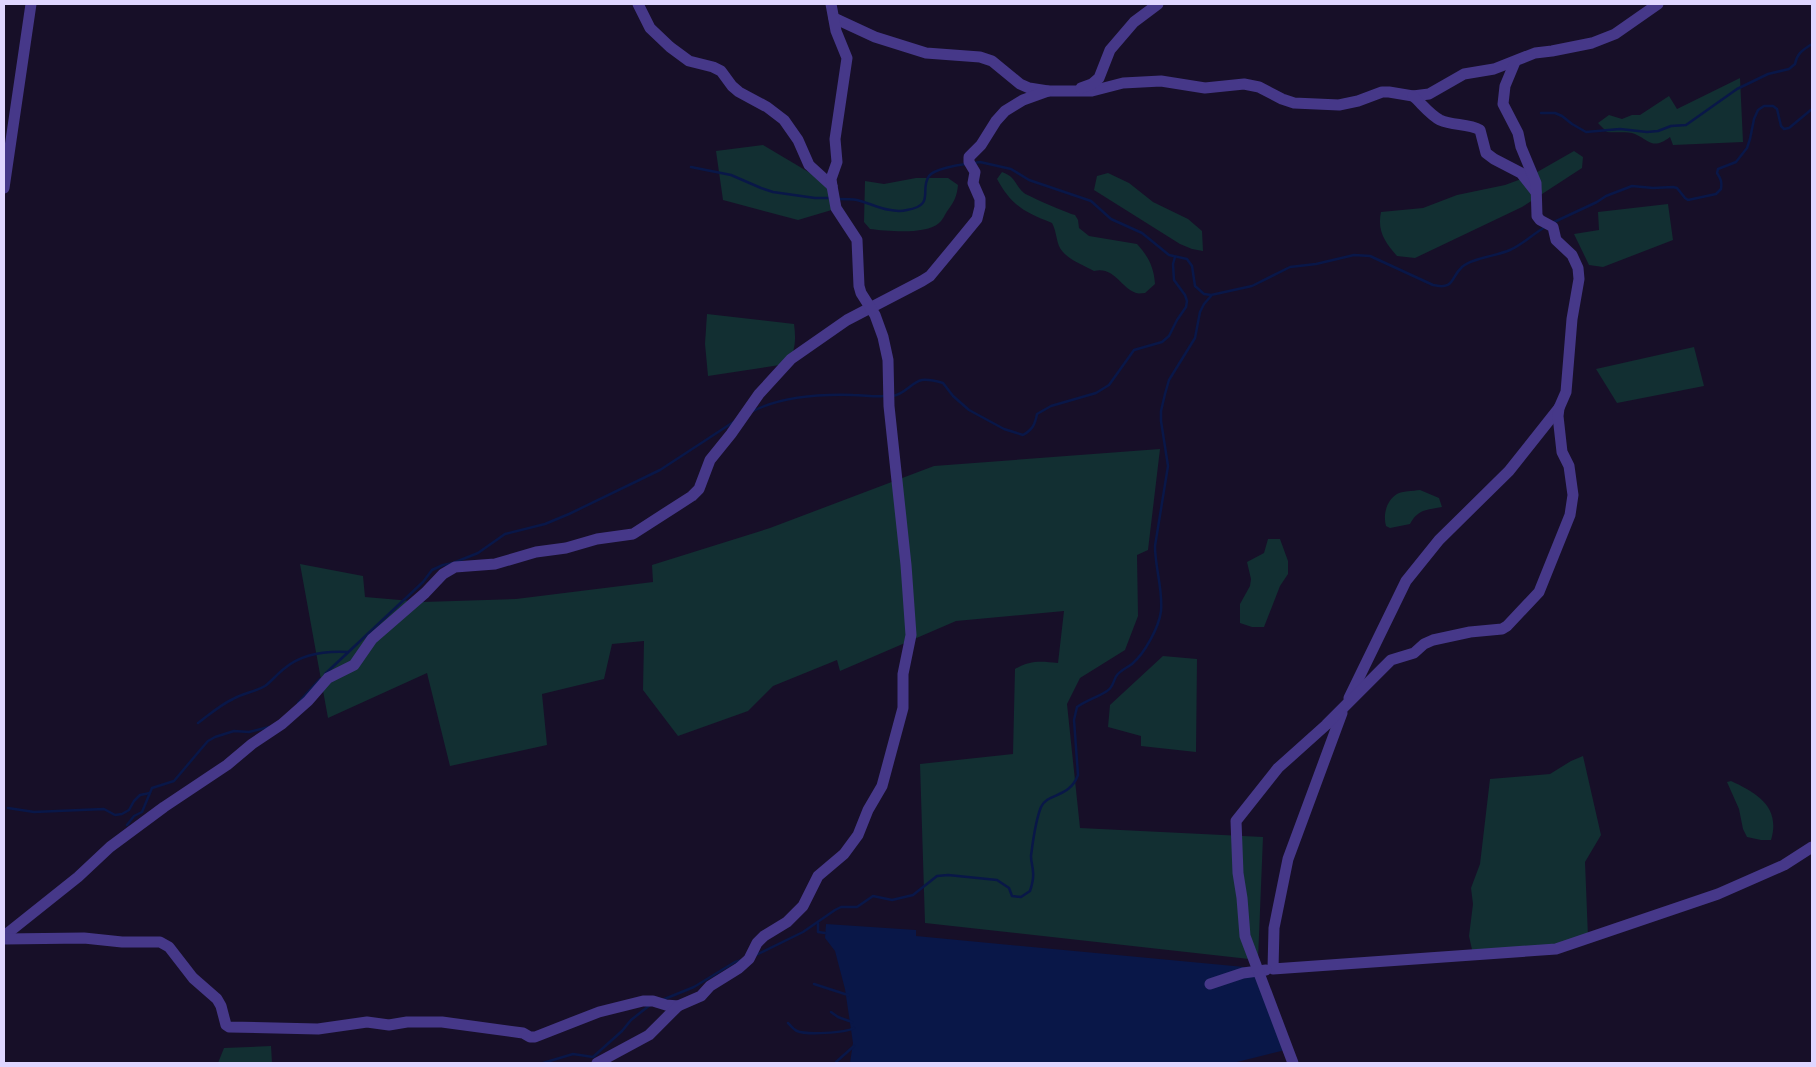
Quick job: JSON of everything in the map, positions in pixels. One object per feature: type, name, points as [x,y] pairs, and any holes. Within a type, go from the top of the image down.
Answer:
[{"type":"street","points":[[4,188],[31,4]]},
{"type":"street","points":[[638,4],[650,28],[670,48],[688,61],[713,67],[721,71],[739,92],[767,107],[784,120],[798,140],[809,165],[832,186]]},
{"type":"street","points":[[597,1063],[649,1035],[678,1006],[701,996],[710,986],[749,959],[757,943],[764,936],[787,922],[803,906],[818,876],[844,854],[858,835],[868,810],[882,786],[903,708],[903,674],[911,635],[906,564],[889,406],[888,360],[883,337],[875,315],[859,286],[857,240],[836,208],[832,186],[831,179],[837,162],[835,139],[847,58],[836,31],[830,4]]},
{"type":"street","points":[[1072,91],[1092,84],[1099,78],[1110,50],[1134,22],[1158,4]]},
{"type":"street","points":[[834,18],[875,37],[926,53],[980,57],[992,61],[1020,84],[1029,88],[1048,91],[1092,91],[1123,83],[1161,81],[1205,88],[1244,84],[1259,87],[1294,103],[1339,106],[1382,92],[1413,96],[1429,94],[1464,74],[1494,69],[1535,53],[1592,43],[1616,34],[1658,4]]},
{"type":"street","points":[[1273,970],[1274,928],[1288,859],[1344,708],[1406,581],[1439,540],[1509,471],[1559,408],[1566,392],[1572,319],[1579,278],[1578,268],[1572,255],[1556,240],[1553,227],[1540,220],[1537,216],[1536,183],[1521,147],[1518,133],[1503,104],[1505,86],[1515,62]]},
{"type":"street","points":[[4,938],[78,877],[110,847],[282,724],[308,702],[328,678],[354,665],[372,639],[425,594],[443,574],[455,567],[495,564],[536,552],[566,548],[597,539],[633,534],[692,496],[699,489],[710,460],[759,394],[791,359],[847,320],[930,276],[977,220],[980,199],[973,183],[975,172],[970,162],[970,157],[1005,111],[1023,100],[1048,91]]},
{"type":"street","points":[[1413,96],[1441,121],[1474,127],[1480,130],[1486,153],[1521,173],[1536,192]]},
{"type":"street","points":[[1292,1063],[1245,936],[1238,873],[1236,821],[1278,768],[1344,708],[1391,660],[1414,653],[1424,644],[1433,640],[1470,632],[1502,629],[1534,599],[1546,577],[1570,515],[1573,495],[1569,466],[1562,452],[1558,416],[1559,408]]},
{"type":"street","points":[[1210,984],[1259,971],[1556,949],[1718,894],[1784,865],[1812,847]]},
{"type":"street","points":[[4,938],[84,938],[122,942],[160,942],[169,947],[193,978],[217,999],[226,1025],[229,1027],[318,1029],[367,1022],[388,1025],[407,1022],[442,1022],[523,1032],[530,1037],[535,1037],[599,1012],[643,1001],[678,1006]]},
{"type":"green space","points":[[1740,78],[1743,142],[1673,145],[1670,137],[1655,144],[1632,133],[1607,132],[1598,123],[1609,115],[1622,119],[1632,115],[1640,115],[1669,96],[1677,109]]},
{"type":"green space","points":[[763,145],[832,186],[835,209],[798,220],[723,200],[716,151]]},
{"type":"green space","points":[[1574,151],[1583,157],[1582,168],[1522,207],[1415,258],[1397,256],[1383,236],[1380,225],[1381,212],[1423,208],[1457,195],[1505,185],[1532,175]]},
{"type":"green space","points":[[1002,172],[1012,178],[1024,193],[1075,215],[1079,228],[1089,236],[1137,244],[1150,262],[1155,284],[1145,293],[1136,293],[1107,271],[1094,271],[1069,258],[1059,246],[1052,223],[1026,211],[1008,196],[997,179]]},
{"type":"green space","points":[[1108,173],[1129,183],[1153,202],[1188,219],[1202,231],[1203,251],[1180,244],[1094,190],[1097,176]]},
{"type":"green space","points":[[916,178],[948,178],[958,185],[954,201],[940,222],[933,227],[916,231],[870,229],[864,222],[865,181],[884,184]]},
{"type":"green space","points":[[1668,204],[1673,240],[1603,267],[1589,265],[1574,234],[1599,230],[1598,212]]},
{"type":"green space","points":[[707,314],[794,324],[795,340],[792,355],[786,364],[708,376],[705,344]]},
{"type":"green space","points":[[1694,347],[1704,386],[1617,403],[1596,369]]},
{"type":"green space","points":[[1160,449],[1148,550],[1137,555],[1138,616],[1125,650],[1080,678],[1067,704],[1080,828],[1263,837],[1258,960],[925,923],[920,764],[1013,754],[1015,669],[1036,662],[1058,663],[1064,611],[956,621],[840,671],[837,660],[773,686],[748,711],[678,736],[643,690],[644,641],[612,644],[604,679],[542,694],[547,745],[450,766],[427,673],[328,718],[300,564],[363,576],[365,597],[423,602],[516,599],[653,582],[652,565],[770,528],[934,466]]},
{"type":"green space","points":[[1420,490],[1439,498],[1442,507],[1427,510],[1416,515],[1410,524],[1390,528],[1386,526],[1386,508],[1390,500],[1402,492]]},
{"type":"green space","points":[[1268,539],[1280,539],[1288,561],[1288,574],[1280,586],[1264,627],[1252,627],[1240,623],[1240,604],[1250,586],[1251,579],[1247,562],[1264,553]]},
{"type":"green space","points":[[1163,656],[1197,659],[1196,752],[1141,746],[1141,736],[1108,727],[1110,705]]},
{"type":"green space","points":[[1583,756],[1601,835],[1585,862],[1588,937],[1556,949],[1473,954],[1469,936],[1473,904],[1471,888],[1480,864],[1490,779],[1550,774]]},
{"type":"green space","points":[[1731,781],[1758,796],[1770,810],[1773,819],[1771,840],[1747,837],[1743,829],[1739,809],[1727,782]]},
{"type":"green space","points":[[271,1046],[272,1063],[218,1063],[224,1048]]},
{"type":"shaded area","points":[[826,924],[916,930],[916,936],[1255,968],[1285,1050],[1233,1063],[850,1063],[853,1043],[845,989],[835,951],[825,938]]},
{"type":"waterway","points":[[1541,113],[1555,113],[1586,132],[1620,129],[1647,132],[1658,131],[1671,126],[1686,125],[1737,89],[1768,74],[1789,69],[1795,64],[1801,52],[1812,44]]},
{"type":"waterway","points":[[1552,223],[1606,196],[1632,186],[1673,187],[1677,188],[1688,200],[1716,194],[1721,189],[1721,181],[1717,173],[1718,169],[1736,162],[1747,148],[1758,110],[1764,106],[1773,106],[1777,109],[1781,126],[1784,129],[1789,128],[1812,109]]},
{"type":"waterway","points":[[974,163],[980,162],[1011,169],[1029,180],[1091,201],[1111,219],[1142,233],[1169,255],[1187,259],[1192,266],[1195,286],[1204,294],[1211,295],[1252,286],[1290,267],[1316,264],[1354,255],[1370,256],[1433,285],[1445,286],[1451,282],[1458,271],[1466,264],[1510,250],[1545,227]]},
{"type":"waterway","points":[[838,199],[857,200],[894,211],[916,208],[924,201],[926,181],[929,176],[936,171],[966,164]]},
{"type":"waterway","points":[[691,167],[731,175],[773,192],[815,198],[830,198]]},
{"type":"waterway","points":[[892,396],[901,393],[918,381],[930,380],[943,383],[953,396],[969,410],[1004,429],[1023,435],[1033,427],[1037,414],[1051,406],[1096,393],[1109,385],[1134,350],[1162,342],[1169,336],[1186,307],[1187,301],[1174,280],[1173,264],[1175,257]]},
{"type":"waterway","points":[[756,955],[803,932],[841,907],[857,907],[873,896],[892,900],[913,895],[937,876],[948,875],[997,880],[1009,888],[1012,896],[1021,897],[1030,891],[1033,877],[1032,850],[1041,807],[1048,799],[1069,788],[1078,775],[1074,720],[1077,707],[1104,693],[1112,685],[1117,675],[1137,659],[1146,647],[1160,617],[1161,595],[1155,546],[1168,466],[1161,411],[1169,380],[1195,338],[1200,312],[1211,296]]},
{"type":"waterway","points":[[753,411],[777,402],[802,397],[840,395],[884,396]]},
{"type":"waterway","points":[[325,674],[423,582],[432,570],[478,553],[505,534],[545,524],[569,514],[660,470],[735,421]]},
{"type":"waterway","points":[[198,723],[228,701],[265,686],[282,670],[299,659],[323,653],[347,652]]},
{"type":"waterway","points":[[298,703],[320,679]]},
{"type":"waterway","points":[[127,825],[134,816],[142,812],[152,788],[174,781],[208,741],[234,731],[249,732],[269,727]]},
{"type":"waterway","points":[[8,808],[34,812],[104,809],[115,815],[129,810],[140,795],[150,793]]},
{"type":"waterway","points":[[818,923],[818,932],[825,933]]},
{"type":"waterway","points":[[662,1000],[694,987],[735,962],[742,960]]},
{"type":"waterway","points":[[814,984],[848,995]]},
{"type":"waterway","points":[[543,1063],[573,1054],[593,1057],[622,1031],[631,1020],[650,1005]]},
{"type":"waterway","points":[[831,1012],[838,1017],[852,1022]]},
{"type":"waterway","points":[[788,1023],[796,1030],[808,1033],[834,1032],[854,1028]]},
{"type":"waterway","points":[[836,1062],[854,1046]]}]
